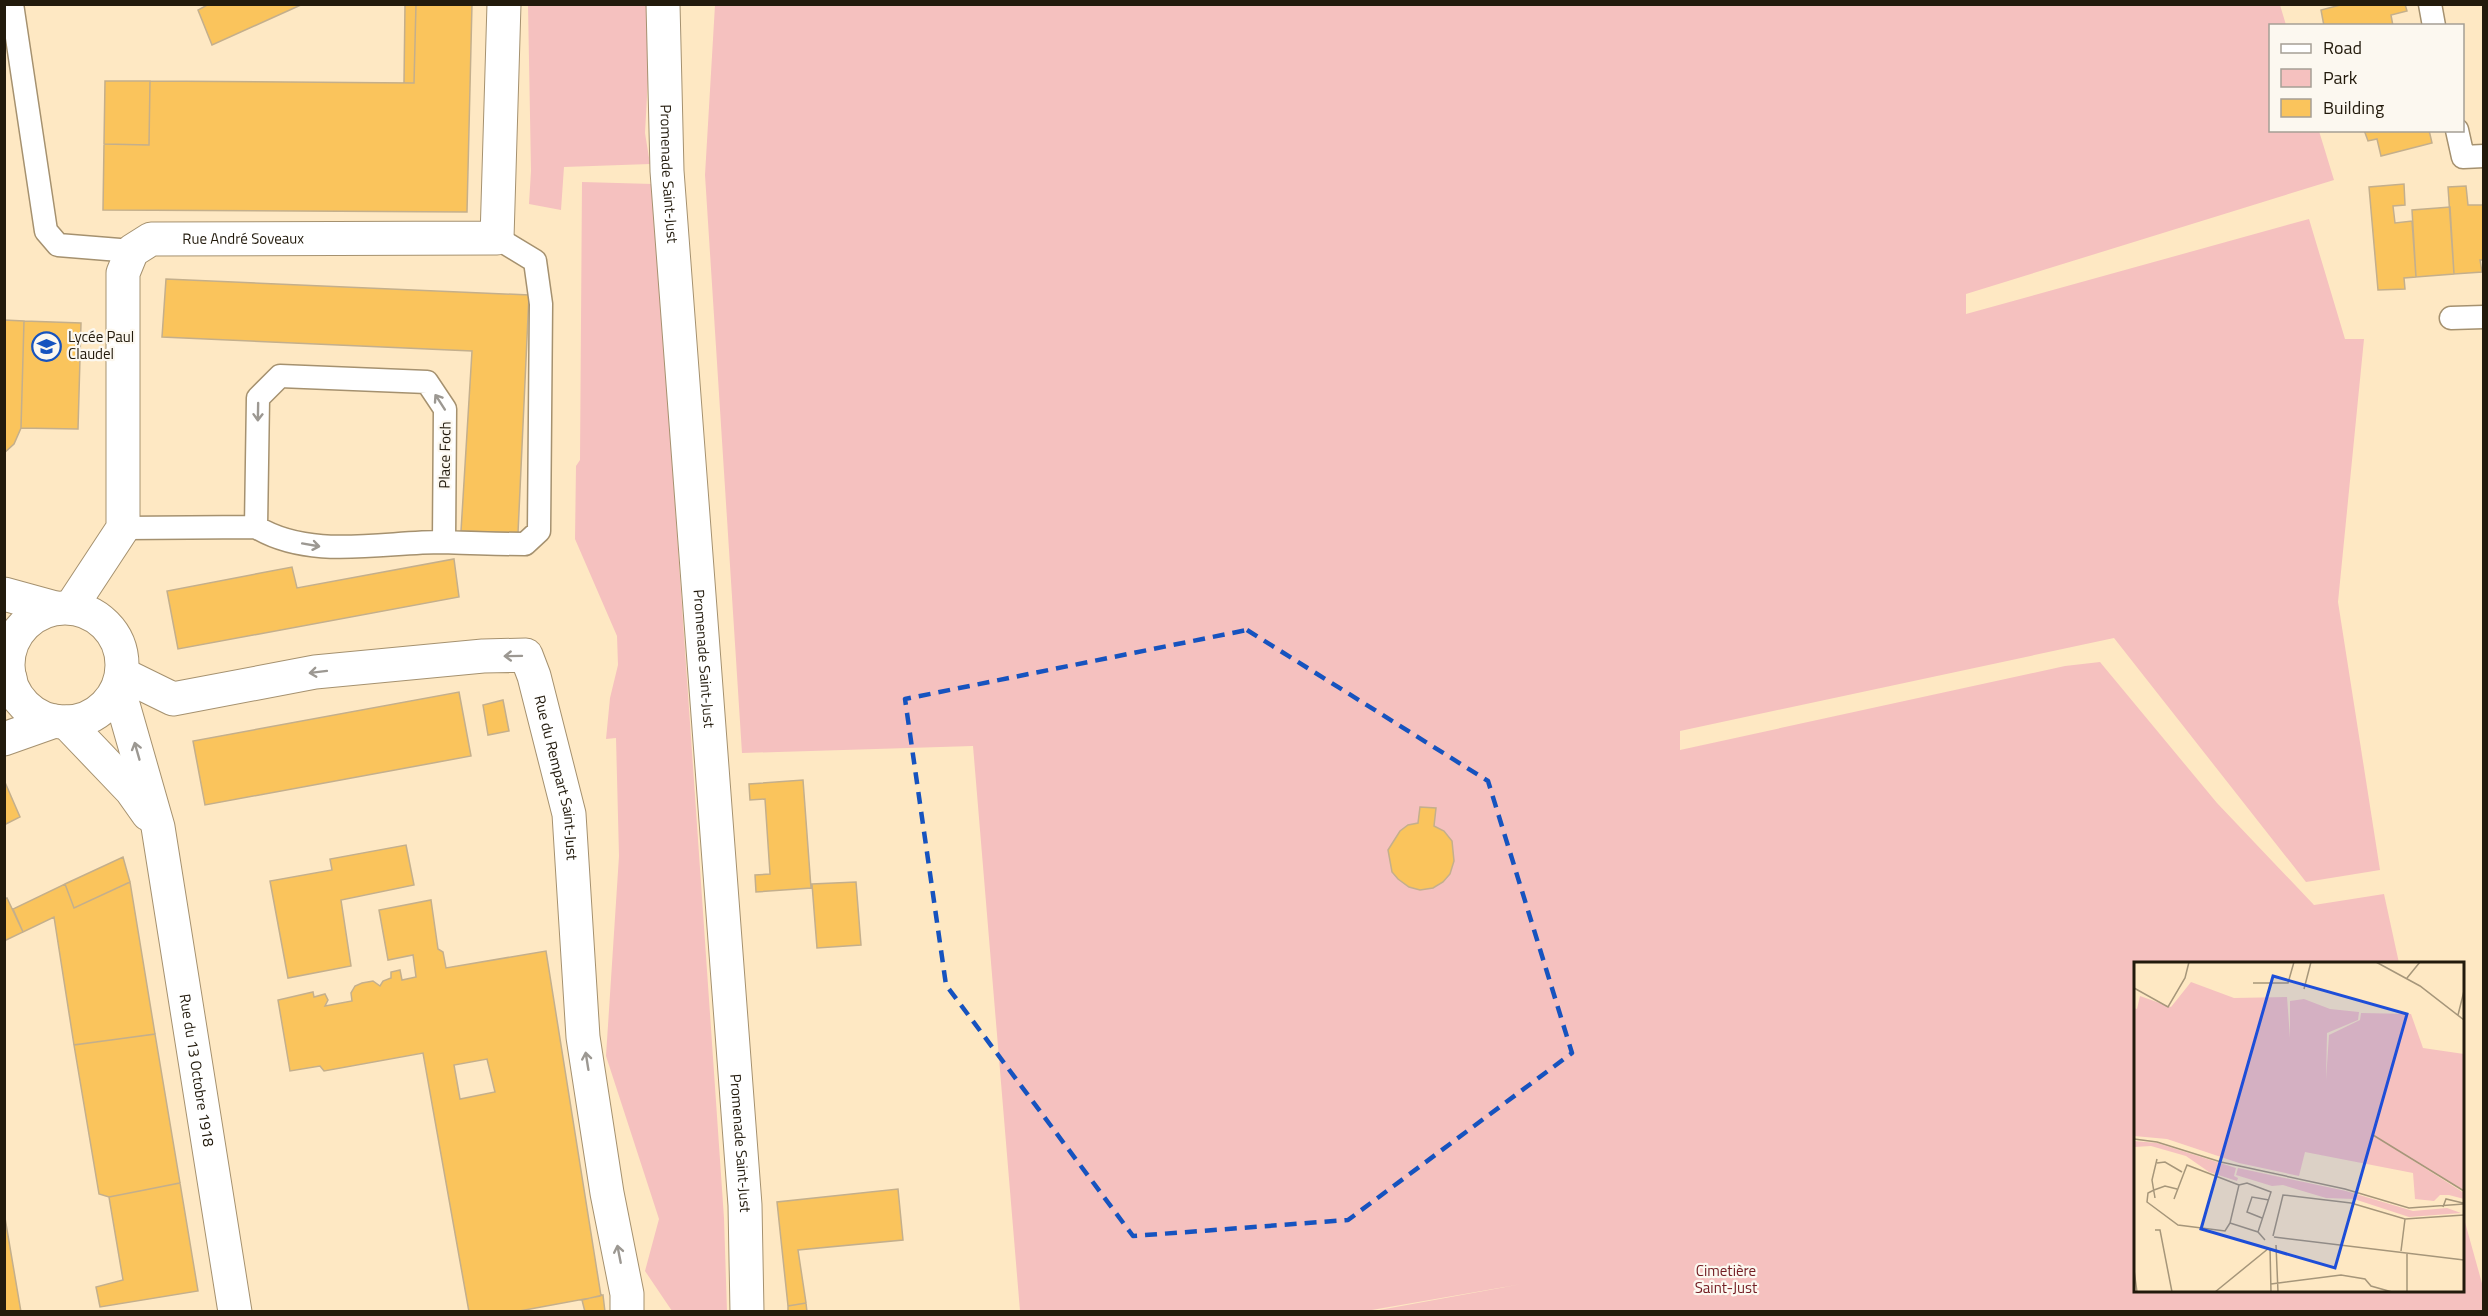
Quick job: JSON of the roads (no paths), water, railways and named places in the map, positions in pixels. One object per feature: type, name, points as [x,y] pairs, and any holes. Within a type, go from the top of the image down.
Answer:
[{"type":"street","points":[[497,238],[504,4]]},
{"type":"street","name":"Promenade Saint-Just","points":[[663,4],[667,171],[745,1205],[747,1311]]},
{"type":"street","name":"Rue André Soveaux","points":[[132,251],[151,239],[497,238]]},
{"type":"street","points":[[61,722],[40,716],[26,706],[16,693],[7,673],[10,652],[15,636],[26,623],[39,613],[63,608],[123,528],[123,273],[132,251]]},
{"type":"street","points":[[4,594],[89,612],[104,623],[116,637],[122,655],[120,680],[110,700],[99,711],[84,719],[61,722],[4,739]]},
{"type":"street","name":"Rue du Rempart Saint-Just","points":[[120,680],[173,699],[315,672],[483,656],[526,655],[534,676],[569,814],[583,1037],[607,1193],[627,1294],[627,1311]]},
{"type":"street","name":"Rue du 13 Octobre 1918","points":[[120,680],[158,827],[236,1311]]},
{"type":"street","name":"Rue du 13 Octobre 1918","points":[[61,722],[131,790],[158,827]]},
{"type":"lane","points":[[12,4],[46,231],[58,244],[132,251]]},
{"type":"lane","points":[[2430,4],[2434,24]]},
{"type":"lane","points":[[2457,132],[2463,157],[2484,156]]},
{"type":"lane","points":[[123,528],[256,527],[271,536],[318,546],[444,542],[525,544],[539,531],[541,304],[535,261],[497,238]]},
{"type":"lane","points":[[2451,318],[2484,316]]},
{"type":"lane","name":"Place Foch","points":[[256,527],[258,398],[280,376],[427,382],[445,410],[444,542]]},
{"type":"place","name":"Lycée Paul Claudel","points":[[47,346]]},
{"type":"park label","name":"Cimetière Saint-Just","points":[[1726,1280]]}]
